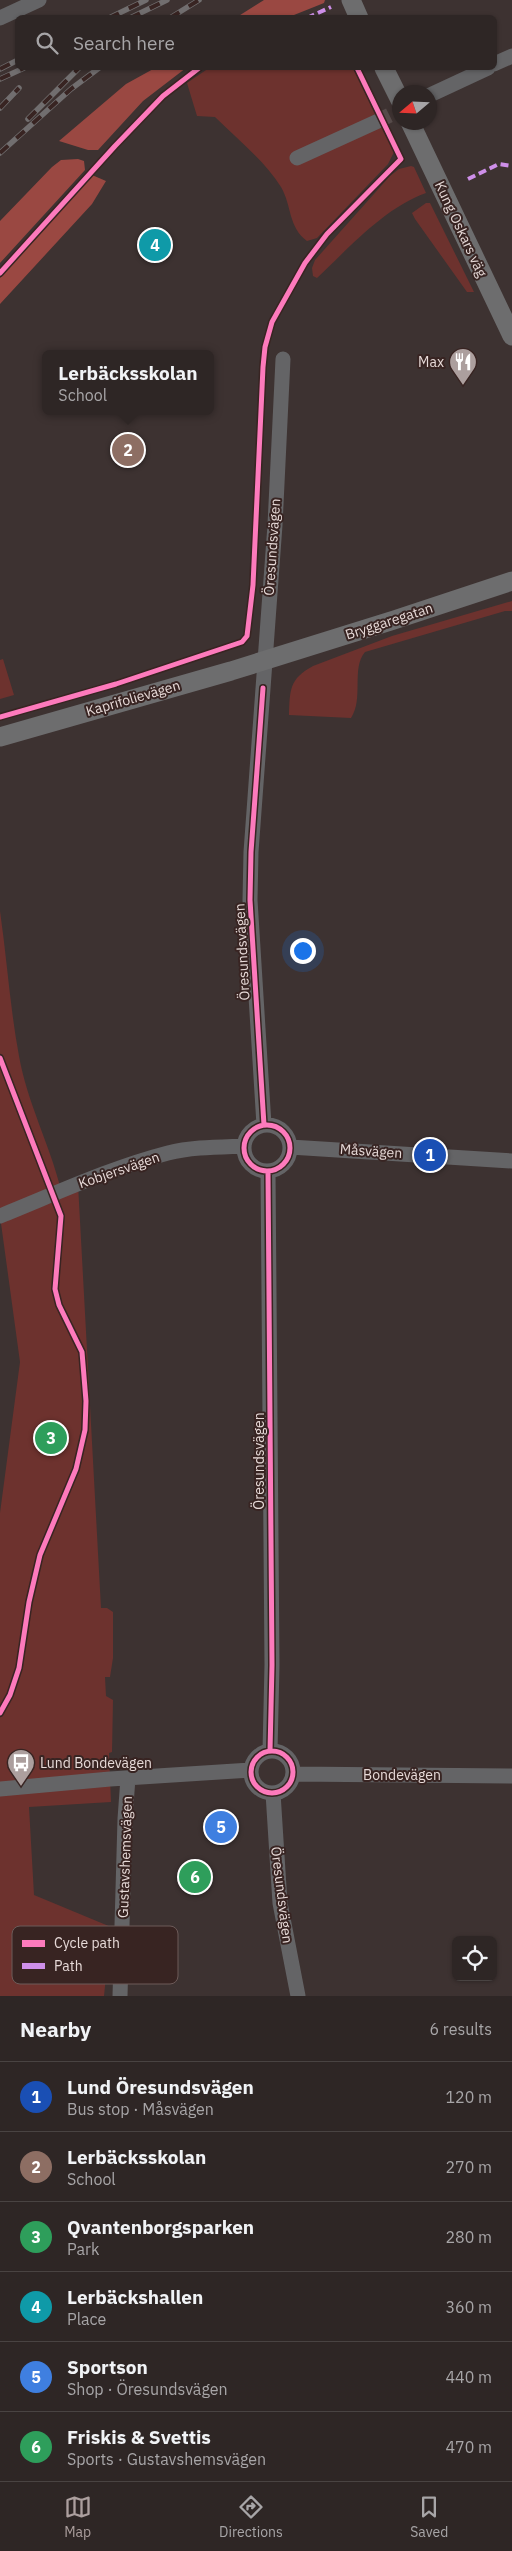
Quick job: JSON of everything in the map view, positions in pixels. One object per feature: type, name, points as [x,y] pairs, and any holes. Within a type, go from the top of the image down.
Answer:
[{"type":"main road","points":[[351,0],[358,15]]},
{"type":"main road","points":[[385,70],[392,85]]},
{"type":"main road","name":"Kung Oskars väg","points":[[414,130],[512,336]]},
{"type":"main road","name":"Bryggaregatan","points":[[265,660],[512,581]]},
{"type":"main road","name":"Kaprifolievägen","points":[[0,737],[265,660]]},
{"type":"street","points":[[0,18],[39,0]]},
{"type":"street","points":[[497,63],[512,56]]},
{"type":"street","points":[[437,92],[484,70]]},
{"type":"street","points":[[297,158],[376,122]]},
{"type":"street","name":"Öresundsvägen","points":[[264,1125],[250,900],[251,852],[265,660],[283,359]]},
{"type":"street","points":[[264,1125],[279,1128],[289,1139],[290,1147],[287,1160],[282,1166],[268,1171],[258,1169],[250,1164],[245,1156],[244,1146],[250,1132],[264,1125]]},
{"type":"street","name":"Kobjersvägen","points":[[0,1216],[78,1184],[168,1153],[193,1149],[244,1146]]},
{"type":"street","name":"Måsvägen","points":[[290,1147],[512,1161]]},
{"type":"street","name":"Öresundsvägen","points":[[268,1171],[272,1665],[270,1751]]},
{"type":"street","points":[[270,1751],[286,1756],[292,1767],[293,1774],[286,1787],[272,1793],[257,1786],[251,1770],[257,1757],[270,1751]]},
{"type":"street","points":[[0,1789],[251,1770]]},
{"type":"street","name":"Bondevägen","points":[[293,1774],[512,1776]]},
{"type":"street","name":"Gustavshemsvägen","points":[[122,1926],[128,1778]]},
{"type":"street","name":"Öresundsvägen","points":[[272,1793],[280,1904],[298,1996]]},
{"type":"shaded area","points":[[264,0],[325,0],[324,3],[294,15],[240,15]]},
{"type":"shaded area","points":[[151,70],[183,70],[143,101],[98,150],[88,150],[59,141],[126,84]]},
{"type":"shaded area","points":[[206,70],[357,70],[394,152],[388,164],[317,238],[307,241],[296,229],[284,194],[274,177],[250,150],[215,117],[197,116],[187,83]]},
{"type":"shaded area","points":[[78,159],[84,161],[85,170],[0,263],[0,221],[52,167],[61,160]]},
{"type":"shaded area","points":[[414,167],[426,193],[396,208],[381,219],[317,278],[313,276],[312,268],[315,260],[390,176],[399,169]]},
{"type":"shaded area","points":[[92,175],[106,181],[92,204],[0,304],[0,278]]},
{"type":"shaded area","points":[[426,203],[430,203],[474,292],[467,292],[415,219],[412,213]]},
{"type":"shaded area","points":[[512,601],[512,611],[505,611],[365,652],[359,666],[357,702],[351,718],[289,715],[292,686],[299,676],[313,666],[392,636]]},
{"type":"shaded area","points":[[3,659],[14,695],[0,699],[0,660]]},
{"type":"shaded area","points":[[0,911],[16,1038],[27,1090],[61,1190],[78,1184],[101,1608],[107,1608],[113,1612],[113,1658],[110,1677],[105,1677],[106,1696],[113,1700],[112,1752],[109,1753],[111,1802],[29,1807],[34,1895],[109,1926],[12,1926],[12,1984],[105,1984],[104,1996],[0,1996],[0,1513],[20,1362],[0,1216]]},
{"type":"tunnel","points":[[376,122],[392,114]]},
{"type":"railway","points":[[115,15],[146,0]]},
{"type":"railway","points":[[136,15],[167,0]]},
{"type":"railway","points":[[175,15],[199,0]]},
{"type":"railway","points":[[0,69],[15,62]]},
{"type":"railway","points":[[0,79],[20,70]]},
{"type":"railway","points":[[28,119],[77,70]]},
{"type":"railway","points":[[0,153],[71,89],[96,70]]},
{"type":"railway","points":[[0,108],[19,88]]},
{"type":"marked path","points":[[314,15],[331,7]]},
{"type":"marked path","points":[[468,179],[499,164],[512,166]]},
{"type":"cycle path","points":[[0,273],[163,96],[196,70]]},
{"type":"cycle path","points":[[0,717],[116,684],[242,642],[247,636],[253,585],[263,367],[265,347],[272,322],[305,263],[327,234],[401,159],[358,70]]},
{"type":"cycle path","points":[[263,688],[251,852],[250,900],[264,1125]]},
{"type":"cycle path","points":[[0,1058],[61,1216],[55,1289],[59,1305],[82,1352],[86,1401],[85,1430],[76,1469],[40,1555],[29,1602],[19,1668],[10,1695],[0,1713]]},
{"type":"cycle path","points":[[262,1125],[272,1125],[286,1135],[290,1148],[286,1161],[280,1167],[272,1171],[262,1171],[248,1161],[244,1153],[244,1143],[254,1129],[262,1125]]},
{"type":"cycle path","points":[[268,1171],[272,1665],[270,1751]]},
{"type":"cycle path","points":[[272,1751],[287,1757],[293,1772],[287,1787],[272,1793],[257,1787],[251,1772],[257,1757],[272,1751]]},
{"type":"place","name":"Lerbäckshallen","points":[[155,245]]},
{"type":"place","name":"Max","points":[[463,386]]},
{"type":"place","name":"Lerbäcksskolan","points":[[128,450]]},
{"type":"place","name":"Lund Öresundsvägen","points":[[430,1155]]},
{"type":"place","name":"Qvantenborgsparken","points":[[51,1438]]},
{"type":"place","name":"Lund Bondevägen","points":[[21,1787]]},
{"type":"place","name":"Sportson","points":[[221,1827]]},
{"type":"place","name":"Friskis & Svettis","points":[[195,1877]]}]
